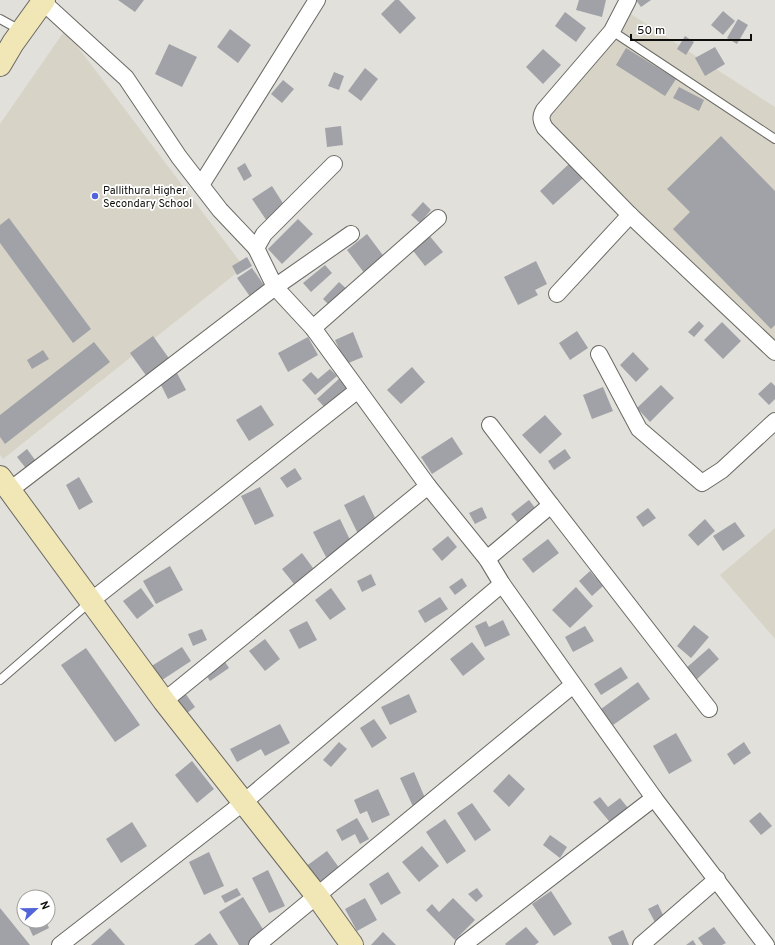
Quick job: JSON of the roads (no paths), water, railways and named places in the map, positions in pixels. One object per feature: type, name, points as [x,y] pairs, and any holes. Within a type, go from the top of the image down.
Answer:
[{"type":"main road","points":[[0,65],[44,1]]},
{"type":"main road","points":[[5,484],[92,600],[164,701],[317,896],[352,945]]},
{"type":"street","points":[[201,185],[317,0]]},
{"type":"street","points":[[628,0],[612,31],[544,110],[541,115],[545,128],[630,215],[775,352]]},
{"type":"street","points":[[44,1],[126,78],[179,157],[220,210],[256,248],[276,287],[313,328],[428,486],[487,559],[502,584],[654,798],[766,945]]},
{"type":"street","points":[[256,248],[264,234],[334,164]]},
{"type":"street","points":[[557,294],[630,215]]},
{"type":"street","points":[[313,328],[438,218]]},
{"type":"street","points":[[5,484],[351,234]]},
{"type":"street","points":[[599,354],[639,429],[702,483],[722,470],[775,421]]},
{"type":"street","points":[[92,600],[358,390]]},
{"type":"street","points":[[490,425],[709,709]]},
{"type":"street","points":[[164,701],[428,486]]},
{"type":"street","points":[[487,559],[551,505]]},
{"type":"street","points":[[60,945],[244,802],[502,584]]},
{"type":"street","points":[[257,945],[573,685]]},
{"type":"street","points":[[463,945],[654,798]]},
{"type":"street","points":[[641,945],[717,879]]},
{"type":"lane","points":[[0,18],[22,31]]},
{"type":"lane","points":[[612,31],[775,139]]},
{"type":"lane","points":[[0,680],[92,600]]},
{"type":"place","name":"Pallithura Higher Secondary School","points":[[95,196]]}]
